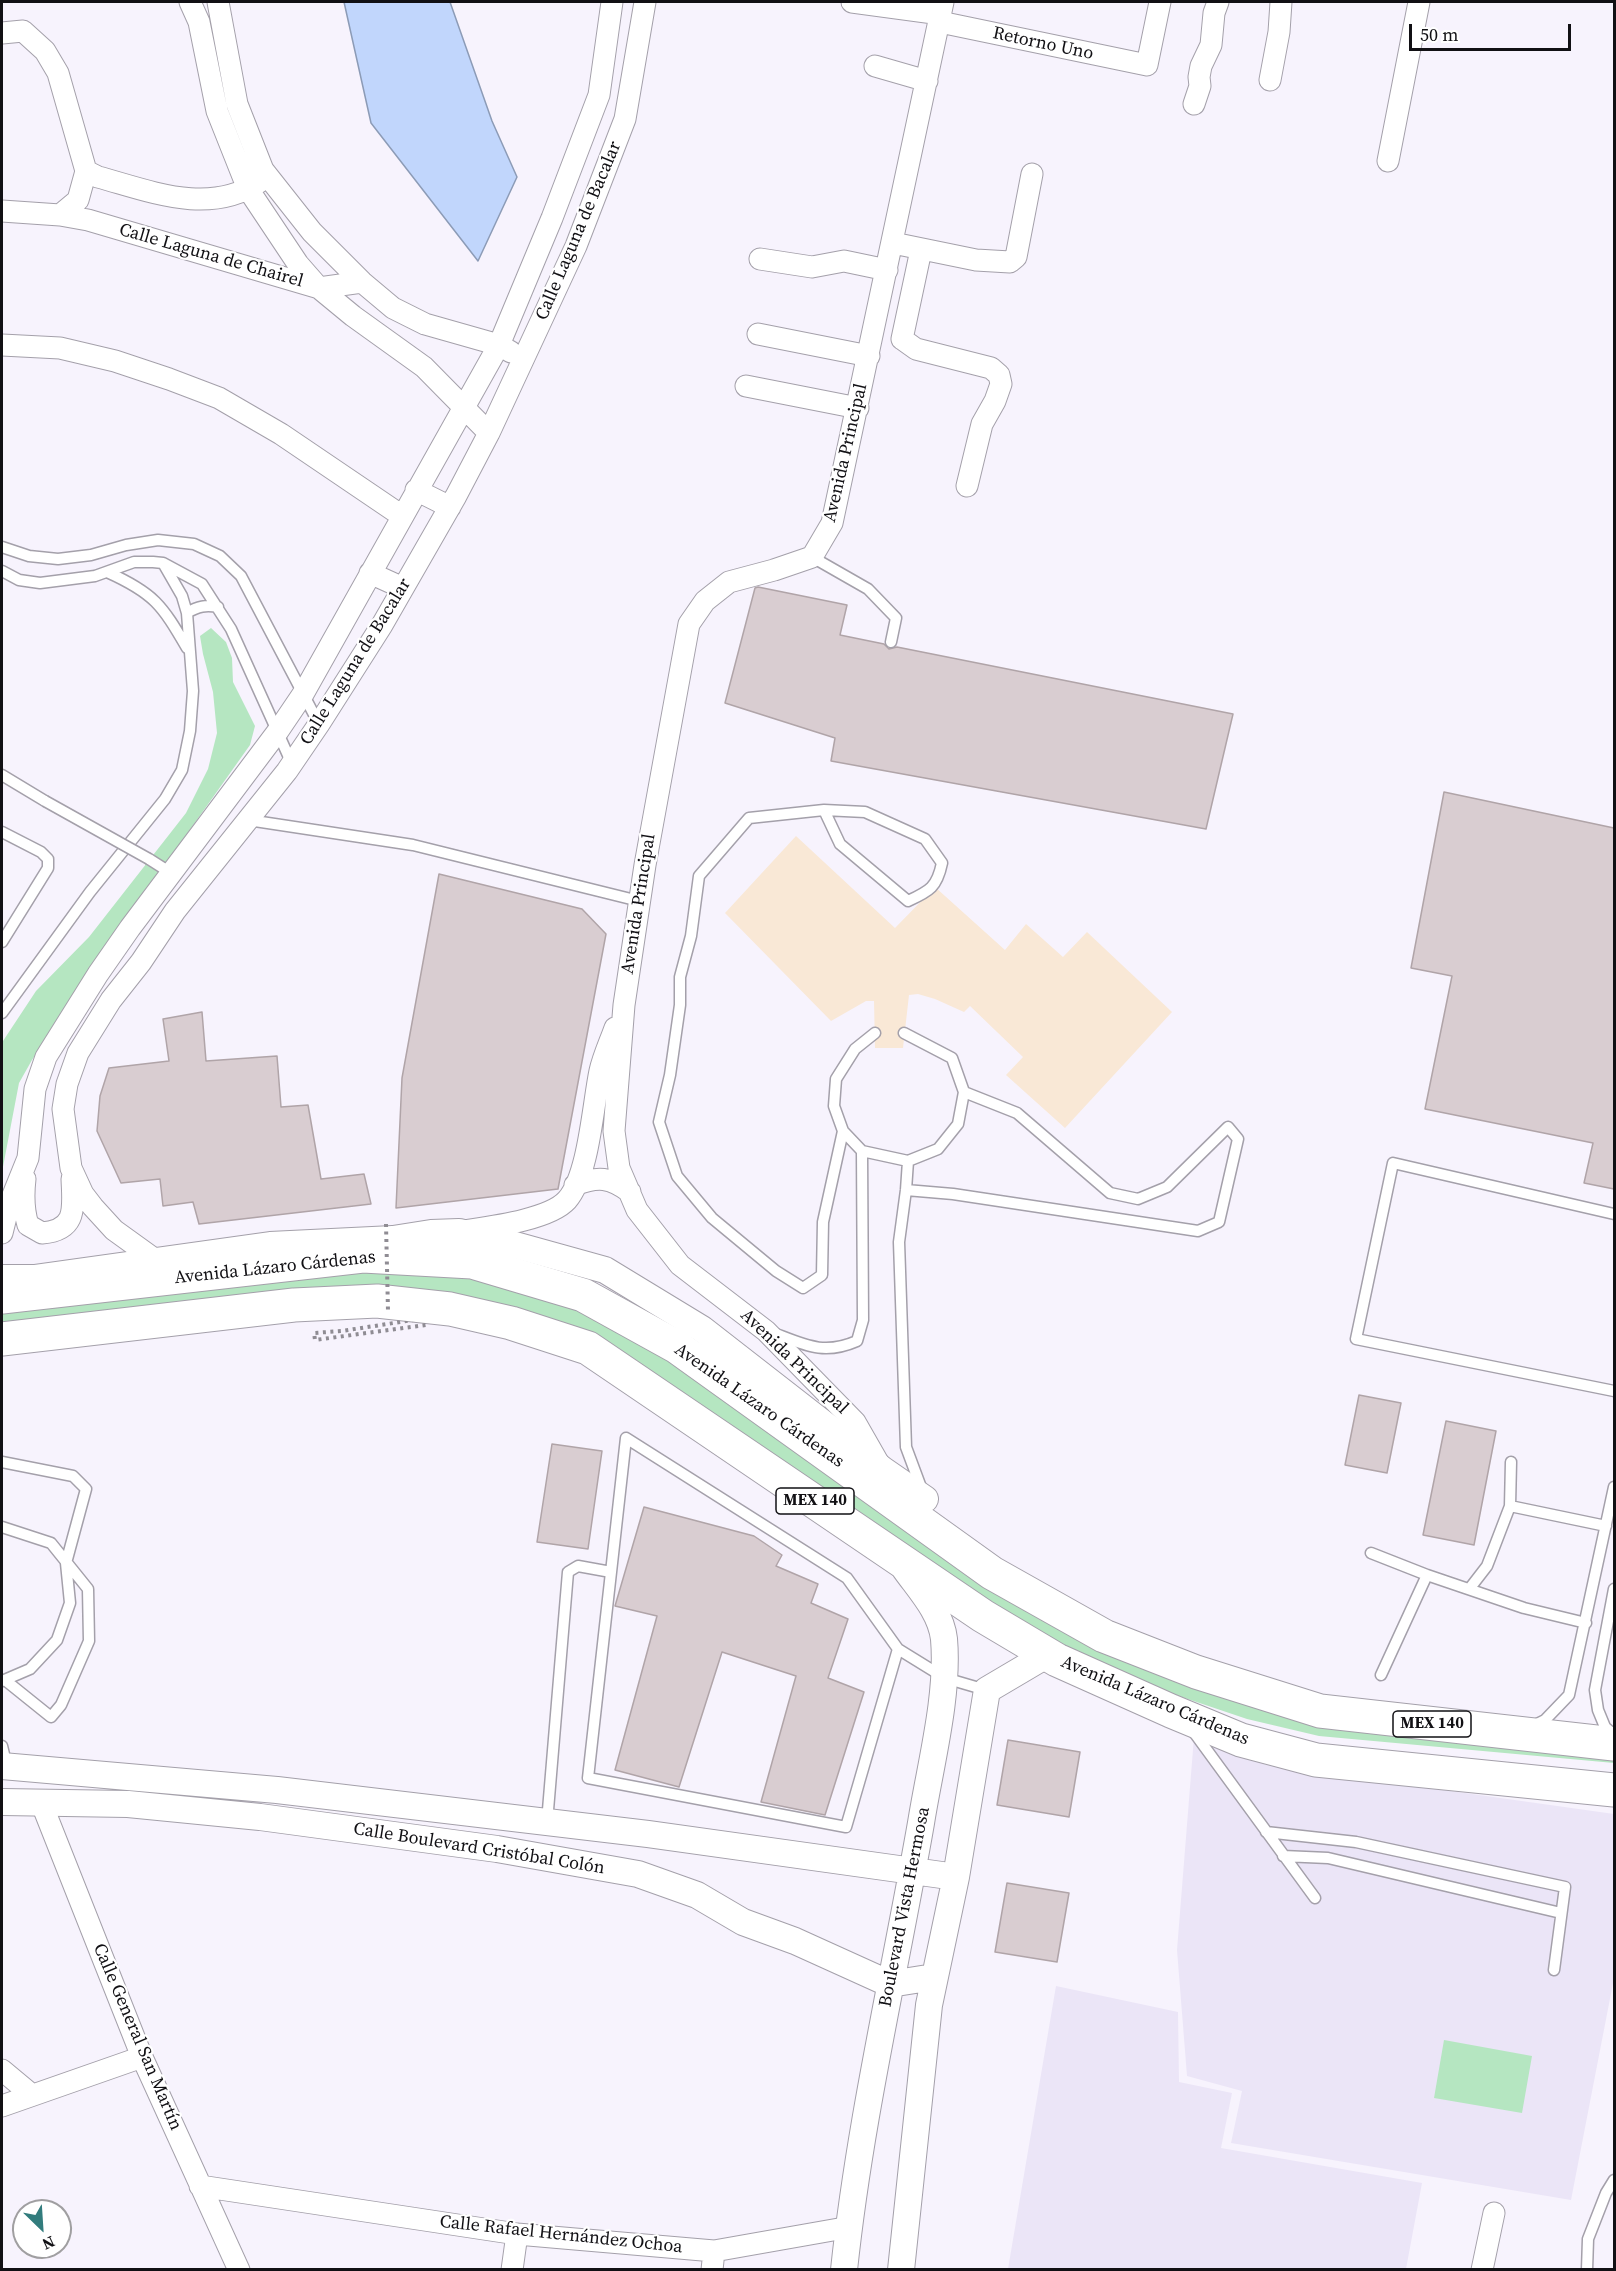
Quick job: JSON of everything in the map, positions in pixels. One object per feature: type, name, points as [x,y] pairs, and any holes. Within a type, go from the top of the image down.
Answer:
[{"type":"highway","name":"Avenida Lázaro Cárdenas","points":[[2,1298],[363,1256],[472,1262],[583,1295],[677,1347],[992,1573],[1104,1636],[1196,1672],[1320,1711],[1614,1744]]},
{"type":"highway","name":"Avenida Lázaro Cárdenas","points":[[2,1339],[294,1305],[377,1301],[450,1309],[511,1323],[588,1348],[983,1616],[1057,1660],[1183,1716],[1241,1740],[1316,1760],[1614,1790]]},
{"type":"highway","points":[[925,1499],[992,1573]]},
{"type":"street","points":[[190,2],[199,22],[217,111],[248,189],[298,264],[318,288],[424,367],[489,434]]},
{"type":"street","points":[[218,2],[237,104],[263,170],[312,232],[362,282],[393,308],[425,324],[499,345],[523,362]]},
{"type":"street","name":"Calle Laguna de Bacalar","points":[[2,1233],[5,1210],[28,1158],[35,1089],[46,1057],[104,965],[303,694],[499,345],[552,218],[599,95],[612,2]]},
{"type":"street","name":"Calle Laguna de Bacalar","points":[[157,1261],[114,1230],[83,1194],[71,1168],[63,1109],[67,1084],[78,1053],[111,1000],[141,962],[175,911],[292,764],[403,588],[450,507],[489,434],[576,246],[625,119],[645,2]]},
{"type":"street","name":"Retorno Uno","points":[[852,2],[941,12],[1147,65],[1160,2]]},
{"type":"street","points":[[1194,105],[1200,86],[1201,66],[1211,45],[1214,13],[1218,2]]},
{"type":"street","points":[[1270,80],[1279,32],[1281,2]]},
{"type":"street","points":[[1389,161],[1419,2]]},
{"type":"street","name":"Avenida Principal","points":[[882,1470],[855,1422],[766,1330],[680,1265],[661,1243],[637,1210],[619,1168],[614,1131],[624,1005],[639,901],[689,624],[705,602],[729,582],[812,557],[832,524],[941,12]]},
{"type":"street","points":[[2,33],[23,32],[45,51],[58,73],[86,171],[78,200],[60,215]]},
{"type":"street","points":[[875,66],[927,81]]},
{"type":"street","points":[[86,171],[98,177],[186,200],[216,199],[248,189],[268,176]]},
{"type":"street","points":[[893,243],[976,260],[1010,262],[1016,257],[1032,174]]},
{"type":"street","name":"Calle Laguna de Chairel","points":[[2,211],[60,215],[88,220],[318,288],[362,282]]},
{"type":"street","points":[[758,334],[871,347],[897,342],[902,339],[921,249]]},
{"type":"street","points":[[760,259],[812,267],[844,261],[887,270]]},
{"type":"street","points":[[902,339],[916,349],[990,368],[999,375],[1001,384],[995,401],[982,424],[967,486]]},
{"type":"street","points":[[2,345],[60,348],[137,368],[219,398],[281,434],[402,516]]},
{"type":"street","points":[[746,386],[858,408]]},
{"type":"street","points":[[416,490],[450,507]]},
{"type":"street","points":[[370,573],[403,588]]},
{"type":"street","name":"Avenida Principal","points":[[459,1232],[544,1214],[567,1200],[580,1174],[590,1134],[600,1069],[624,1005]]},
{"type":"street","points":[[28,1158],[23,1201],[25,1215],[28,1225],[42,1233],[60,1229],[70,1219],[73,1206],[71,1168]]},
{"type":"street","points":[[575,1185],[589,1179],[604,1179],[618,1183],[630,1192]]},
{"type":"street","name":"Avenida Lázaro Cárdenas","points":[[2,1278],[34,1278],[270,1245],[393,1239],[459,1232],[605,1270],[702,1329],[882,1470],[925,1499]]},
{"type":"street","name":"Boulevard Vista Hermosa","points":[[844,2270],[890,1984],[913,1869],[945,1678],[943,1637],[935,1612],[896,1556]]},
{"type":"street","points":[[901,2270],[929,2005],[956,1877],[987,1690],[1048,1654]]},
{"type":"street","name":"Calle Boulevard Cristóbal Colón","points":[[3,1765],[277,1790],[547,1822],[913,1869],[956,1877]]},
{"type":"street","name":"Calle Boulevard Cristóbal Colón","points":[[2,1802],[128,1804],[260,1817],[497,1849],[638,1874],[697,1895],[743,1922],[795,1941],[890,1984]]},
{"type":"street","name":"Calle General San Martín","points":[[41,1802],[142,2057],[239,2270]]},
{"type":"street","points":[[890,1984],[934,1977]]},
{"type":"street","points":[[2,2106],[142,2057]]},
{"type":"street","points":[[2,2070],[32,2095]]},
{"type":"street","name":"Calle Rafael Hernández Ochoa","points":[[200,2186],[517,2234],[713,2260],[850,2227]]},
{"type":"street","points":[[1482,2270],[1494,2213]]},
{"type":"street","points":[[512,2270],[517,2234]]},
{"type":"lane","points":[[2,547],[58,560],[158,540],[194,544],[220,556],[241,576],[319,724]]},
{"type":"lane","points":[[812,557],[868,589],[896,618],[891,642]]},
{"type":"lane","points":[[2,571],[19,580],[40,583],[95,576],[134,562],[163,563],[202,584],[231,629],[292,764]]},
{"type":"lane","points":[[2,1013],[90,892],[165,799],[182,770],[190,731],[193,691],[187,613],[182,597],[163,563]]},
{"type":"lane","points":[[107,572],[131,582],[151,596],[168,614],[189,651]]},
{"type":"lane","points":[[187,613],[207,605],[218,607]]},
{"type":"lane","points":[[2,775],[171,873]]},
{"type":"lane","points":[[2,775],[2,781]]},
{"type":"lane","points":[[825,810],[840,844],[908,902],[923,895],[938,881],[942,863],[926,839],[865,812],[825,810],[749,818],[699,876],[691,936],[680,977],[680,1005],[670,1075],[659,1122],[677,1176],[712,1218],[776,1271],[803,1288],[822,1275],[823,1222],[843,1131]]},
{"type":"lane","points":[[248,820],[413,845],[639,901]]},
{"type":"lane","points":[[2,832],[41,852],[48,859],[48,868],[2,942]]},
{"type":"lane","points":[[875,1033],[855,1049],[836,1079],[834,1106],[843,1131],[862,1150],[908,1161],[938,1149],[958,1124],[964,1092],[952,1058],[904,1033]]},
{"type":"lane","points":[[906,1190],[953,1194],[1198,1231],[1219,1222],[1238,1139],[1228,1127],[1167,1187],[1138,1199],[1110,1193],[1017,1113],[964,1092]]},
{"type":"lane","points":[[766,1330],[816,1349],[841,1348],[857,1341],[862,1320],[862,1150]]},
{"type":"lane","points":[[908,1161],[899,1242],[906,1447],[925,1499]]},
{"type":"lane","points":[[1614,1214],[1393,1162],[1356,1339],[1614,1391]]},
{"type":"lane","points":[[898,1649],[846,1827],[588,1778],[626,1438],[847,1578],[898,1649],[945,1678],[987,1690]]},
{"type":"lane","points":[[2,1462],[73,1476],[86,1489],[66,1563],[70,1603],[57,1640],[30,1669],[3,1680]]},
{"type":"lane","points":[[1470,1588],[1487,1566],[1510,1506],[1511,1462]]},
{"type":"lane","points":[[1510,1732],[1545,1720],[1569,1695],[1614,1487]]},
{"type":"lane","points":[[1510,1506],[1606,1526]]},
{"type":"lane","points":[[2,1527],[51,1543],[88,1589],[89,1641],[61,1705],[51,1717],[3,1680]]},
{"type":"lane","points":[[1371,1553],[1426,1575],[1524,1608],[1586,1623]]},
{"type":"lane","points":[[547,1822],[568,1572],[578,1566],[611,1572]]},
{"type":"lane","points":[[1382,1675],[1426,1575]]},
{"type":"lane","points":[[1614,1589],[1595,1690],[1598,1710],[1605,1727],[1614,1735]]},
{"type":"lane","points":[[1183,1716],[1315,1899]]},
{"type":"lane","points":[[1266,1832],[1356,1842],[1565,1887],[1554,1970]]},
{"type":"lane","points":[[1284,1856],[1328,1858],[1561,1913]]},
{"type":"lane","points":[[1587,2270],[1588,2239],[1606,2193],[1614,2180]]},
{"type":"path","points":[[386,1224],[388,1311]]},
{"type":"shaded area","points":[[796,836],[895,928],[935,887],[1005,950],[1026,924],[1063,957],[1087,932],[1172,1012],[1065,1128],[1006,1075],[1023,1057],[970,1006],[964,1012],[935,999],[918,994],[909,995],[903,1048],[875,1048],[874,1001],[866,1001],[831,1021],[725,913]]},
{"type":"shaded area","points":[[1194,1737],[1266,1765],[1614,1814],[1614,1978],[1571,2200],[1231,2143],[1242,2091],[1187,2076],[1177,1950]]},
{"type":"shaded area","points":[[1056,1986],[1178,2012],[1179,2082],[1232,2093],[1221,2148],[1422,2183],[1406,2269],[1008,2269]]},
{"type":"green space","points":[[211,628],[226,642],[232,658],[233,682],[255,726],[250,745],[106,948],[32,1060],[19,1083],[2,1172],[3,1041],[36,991],[89,937],[186,813],[208,769],[217,733],[213,692],[200,636]]},
{"type":"green space","points":[[368,1270],[470,1270],[581,1305],[728,1396],[991,1578],[1317,1718],[1614,1748],[1614,1763],[1319,1736],[1247,1719],[1060,1656],[697,1411],[462,1302],[2,1337],[2,1314]]},
{"type":"green space","points":[[1444,2040],[1532,2056],[1522,2113],[1434,2098]]},
{"type":"water","points":[[344,2],[450,2],[492,121],[517,177],[478,261],[371,123]]},
{"type":"building","points":[[755,588],[847,605],[840,635],[884,644],[889,649],[897,647],[1233,714],[1206,829],[831,761],[835,738],[725,703]]},
{"type":"building","points":[[1444,792],[1614,828],[1614,1189],[1584,1183],[1593,1143],[1425,1109],[1452,976],[1411,968]]},
{"type":"building","points":[[439,874],[582,909],[606,934],[558,1189],[396,1208],[402,1078]]},
{"type":"building","points":[[202,1012],[206,1061],[277,1056],[281,1107],[308,1105],[321,1179],[364,1174],[371,1204],[199,1224],[193,1202],[163,1206],[160,1179],[121,1183],[97,1131],[100,1096],[109,1068],[169,1061],[163,1019]]},
{"type":"building","points":[[1359,1395],[1401,1403],[1387,1473],[1345,1465]]},
{"type":"building","points":[[1446,1421],[1496,1431],[1474,1545],[1423,1535]]},
{"type":"building","points":[[552,1444],[602,1451],[588,1549],[537,1542]]},
{"type":"building","points":[[644,1507],[754,1536],[782,1555],[776,1566],[818,1584],[811,1603],[848,1619],[828,1678],[864,1692],[825,1815],[761,1802],[796,1676],[722,1652],[679,1787],[615,1770],[657,1616],[615,1606]]},
{"type":"building","points":[[1008,1740],[1080,1752],[1069,1817],[997,1805]]},
{"type":"building","points":[[1007,1883],[1069,1893],[1057,1962],[995,1952]]}]
